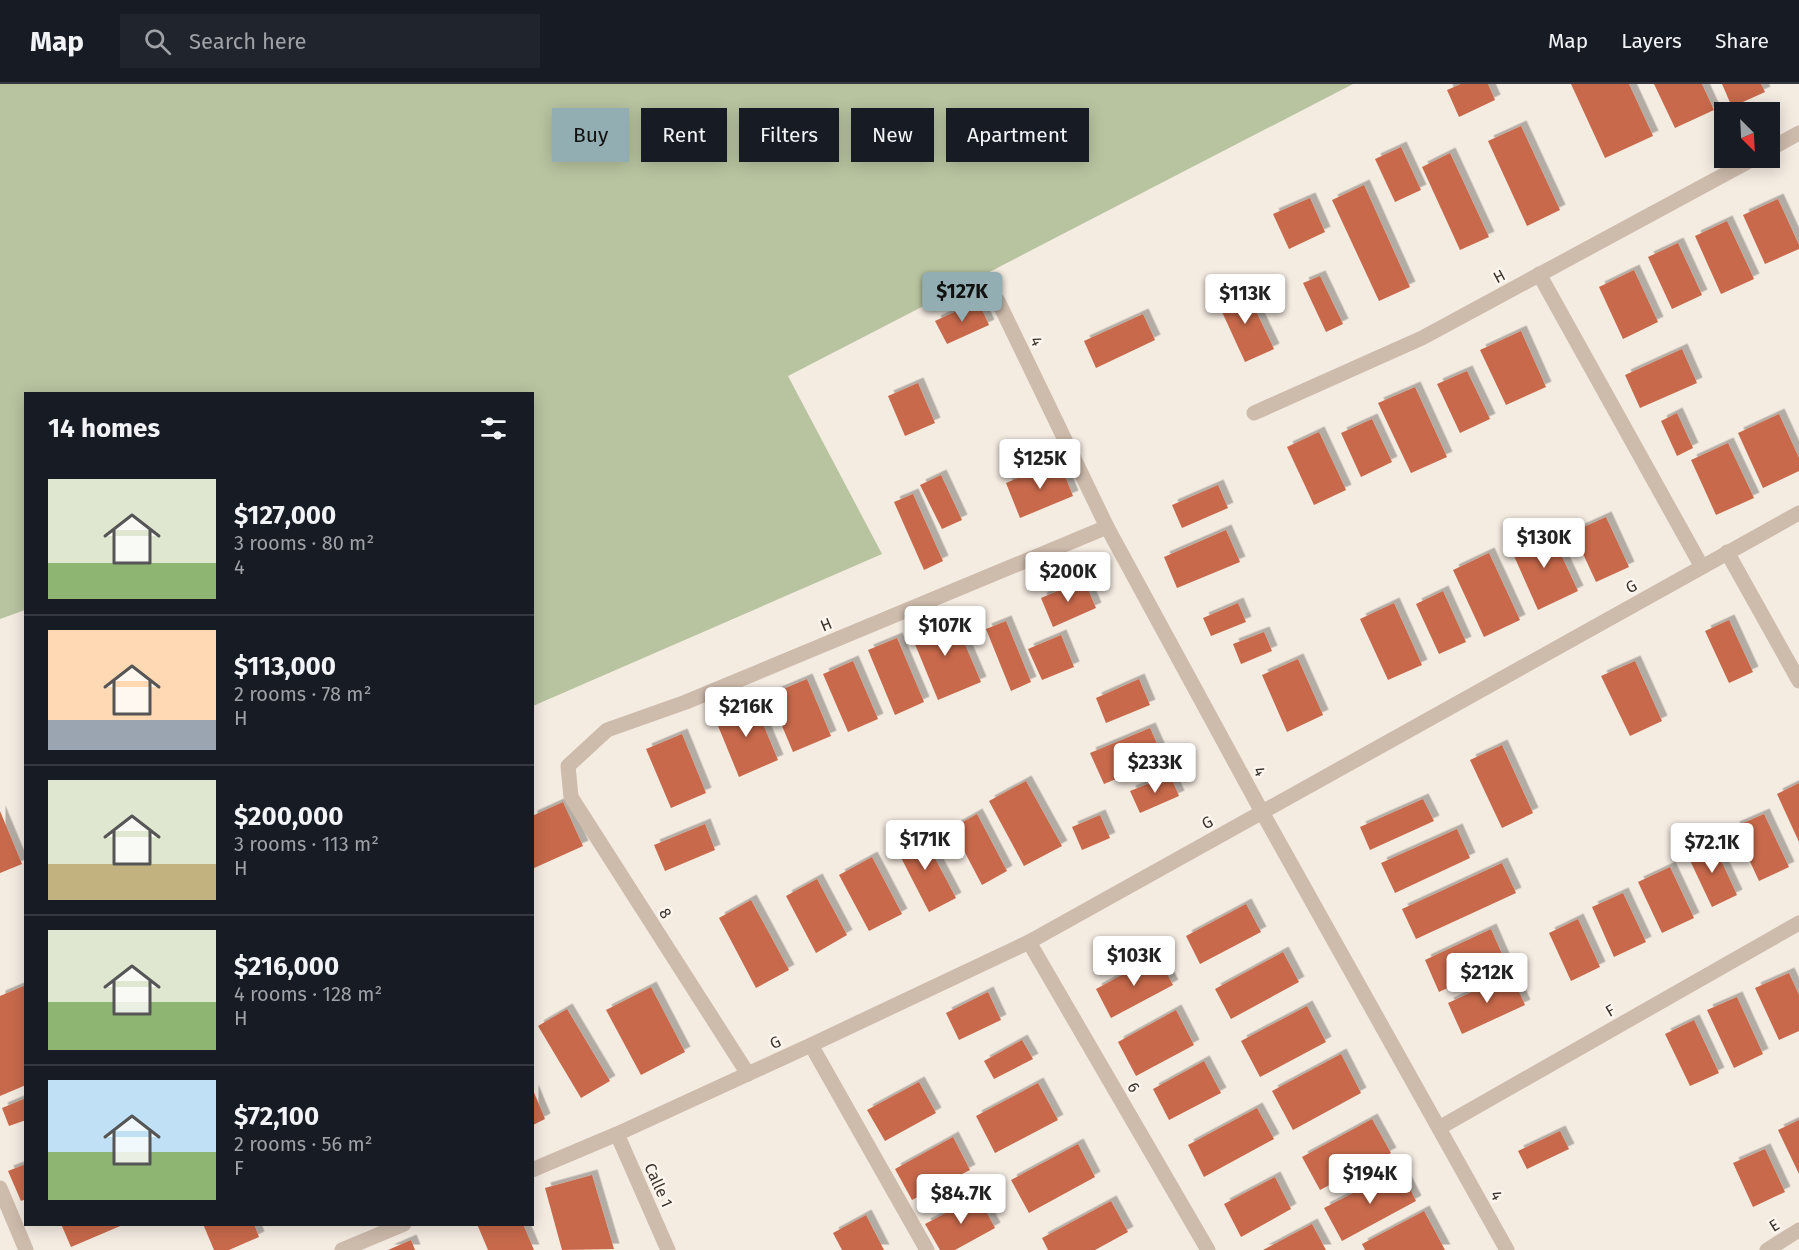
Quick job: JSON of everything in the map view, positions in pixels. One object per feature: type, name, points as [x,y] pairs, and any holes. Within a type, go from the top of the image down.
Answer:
[{"type":"street","points":[[1780,144],[1799,134]]},
{"type":"street","name":"H","points":[[1254,412],[1422,338],[1736,168]]},
{"type":"street","points":[[1539,274],[1702,567]]},
{"type":"street","name":"4","points":[[998,301],[1107,527],[1262,812],[1507,1250]]},
{"type":"street","name":"G","points":[[534,1169],[748,1074],[1029,942],[1799,513]]},
{"type":"street","name":"H","points":[[568,766],[607,730],[686,702],[1107,527]]},
{"type":"street","points":[[1727,552],[1799,681]]},
{"type":"street","name":"8","points":[[568,766],[571,797],[748,1074]]},
{"type":"street","name":"F","points":[[1439,1128],[1799,923]]},
{"type":"street","name":"6","points":[[1029,942],[1208,1250]]},
{"type":"street","points":[[811,1045],[927,1250]]},
{"type":"street","name":"Calle 1","points":[[617,1134],[668,1250]]},
{"type":"street","points":[[0,1188],[26,1250]]},
{"type":"street","points":[[342,1250],[399,1226]]},
{"type":"street","name":"E","points":[[1767,1250],[1799,1230]]},
{"type":"green space","points":[[0,84],[1353,84],[788,376],[882,554],[534,706],[534,392],[24,392],[24,610],[0,619]]},
{"type":"building","points":[[1461,84],[1488,84],[1495,100],[1459,117],[1447,90]]},
{"type":"building","points":[[1571,84],[1629,84],[1653,136],[1605,158]]},
{"type":"building","points":[[1654,84],[1702,84],[1714,110],[1675,128]]},
{"type":"building","points":[[1722,84],[1761,84],[1765,92],[1743,102],[1730,102]]},
{"type":"building","points":[[1521,126],[1560,210],[1527,226],[1488,141]]},
{"type":"building","points":[[1401,147],[1421,190],[1395,202],[1375,159]]},
{"type":"building","points":[[1450,153],[1489,237],[1460,250],[1422,167]]},
{"type":"building","points":[[1364,185],[1410,287],[1379,301],[1332,200]]},
{"type":"building","points":[[1310,198],[1325,232],[1289,249],[1273,214]]},
{"type":"building","points":[[1778,199],[1799,249],[1765,264],[1743,215]]},
{"type":"building","points":[[1727,221],[1754,279],[1721,294],[1695,236]]},
{"type":"building","points":[[1678,243],[1702,295],[1672,309],[1648,257]]},
{"type":"building","points":[[1634,270],[1658,322],[1623,339],[1599,287]]},
{"type":"building","points":[[1320,276],[1343,324],[1326,332],[1303,283]]},
{"type":"building","points":[[1245,288],[1274,349],[1245,362],[1217,301]]},
{"type":"building","points":[[978,301],[989,325],[947,344],[935,321]]},
{"type":"building","points":[[1143,314],[1155,340],[1096,368],[1084,341]]},
{"type":"building","points":[[1521,331],[1546,387],[1506,405],[1480,350]]},
{"type":"building","points":[[1682,349],[1697,383],[1640,408],[1625,375]]},
{"type":"building","points":[[1467,371],[1490,419],[1460,433],[1437,384]]},
{"type":"building","points":[[918,383],[935,423],[905,436],[888,396]]},
{"type":"building","points":[[1415,387],[1447,457],[1411,473],[1378,403]]},
{"type":"building","points":[[1677,413],[1693,448],[1677,456],[1661,421]]},
{"type":"building","points":[[1779,414],[1799,458],[1799,471],[1763,488],[1738,433]]},
{"type":"building","points":[[1372,419],[1392,462],[1361,477],[1341,433]]},
{"type":"building","points":[[1319,432],[1346,490],[1314,505],[1287,447]]},
{"type":"building","points":[[1728,443],[1754,498],[1716,515],[1691,460]]},
{"type":"building","points":[[1059,461],[1073,496],[1020,518],[1006,483]]},
{"type":"building","points":[[941,475],[962,520],[942,529],[920,485]]},
{"type":"building","points":[[1218,485],[1228,508],[1182,528],[1172,505]]},
{"type":"building","points":[[913,494],[943,561],[924,570],[894,502]]},
{"type":"building","points":[[1606,517],[1629,567],[1596,582],[1573,532]]},
{"type":"building","points":[[1549,529],[1578,591],[1538,610],[1510,547]]},
{"type":"building","points":[[1226,530],[1240,562],[1177,588],[1164,557]]},
{"type":"building","points":[[1489,553],[1520,620],[1484,637],[1453,570]]},
{"type":"building","points":[[1084,580],[1096,608],[1053,627],[1041,598]]},
{"type":"building","points":[[1443,591],[1466,642],[1439,654],[1416,604]]},
{"type":"building","points":[[1238,603],[1246,622],[1211,636],[1203,618]]},
{"type":"building","points":[[1394,603],[1422,665],[1388,680],[1360,619]]},
{"type":"building","points":[[952,614],[981,682],[938,700],[910,632]]},
{"type":"building","points":[[1729,620],[1753,672],[1729,683],[1705,631]]},
{"type":"building","points":[[1006,621],[1031,682],[1011,691],[986,629]]},
{"type":"building","points":[[1264,632],[1272,651],[1241,664],[1233,644]]},
{"type":"building","points":[[1061,635],[1074,667],[1042,680],[1028,649]]},
{"type":"building","points":[[897,638],[924,702],[895,715],[868,650]]},
{"type":"building","points":[[1298,659],[1323,715],[1287,732],[1262,675]]},
{"type":"building","points":[[853,661],[878,719],[848,732],[823,674]]},
{"type":"building","points":[[1635,661],[1662,721],[1630,736],[1601,676]]},
{"type":"building","points":[[807,679],[831,736],[793,752],[769,695]]},
{"type":"building","points":[[1139,679],[1150,705],[1106,723],[1096,698]]},
{"type":"building","points":[[753,700],[778,760],[739,777],[714,716]]},
{"type":"building","points":[[1150,728],[1164,759],[1104,784],[1090,753]]},
{"type":"building","points":[[682,734],[706,793],[671,808],[646,749]]},
{"type":"building","points":[[1502,745],[1533,813],[1502,828],[1470,760]]},
{"type":"building","points":[[1170,775],[1179,796],[1140,813],[1130,791]]},
{"type":"building","points":[[1026,781],[1062,846],[1024,866],[989,801]]},
{"type":"building","points":[[1799,783],[1799,842],[1777,794]]},
{"type":"building","points":[[1423,799],[1434,821],[1370,850],[1360,827]]},
{"type":"building","points":[[563,802],[583,846],[534,868],[534,815]]},
{"type":"building","points":[[0,811],[22,864],[0,873]]},
{"type":"building","points":[[977,814],[1007,871],[982,885],[952,828]]},
{"type":"building","points":[[1764,814],[1789,867],[1759,881],[1734,827]]},
{"type":"building","points":[[1100,815],[1110,838],[1082,850],[1072,827]]},
{"type":"building","points":[[705,824],[715,850],[665,871],[654,845]]},
{"type":"building","points":[[1457,829],[1470,858],[1395,893],[1381,863]]},
{"type":"building","points":[[920,830],[956,898],[929,912],[894,844]]},
{"type":"building","points":[[1712,841],[1737,895],[1712,907],[1686,852]]},
{"type":"building","points":[[872,857],[902,914],[869,931],[839,875]]},
{"type":"building","points":[[1502,863],[1516,893],[1416,939],[1402,909]]},
{"type":"building","points":[[1670,867],[1694,918],[1662,933],[1638,882]]},
{"type":"building","points":[[817,879],[847,935],[816,953],[786,896]]},
{"type":"building","points":[[1623,893],[1646,942],[1614,957],[1592,907]]},
{"type":"building","points":[[751,900],[789,970],[756,988],[719,918]]},
{"type":"building","points":[[1246,904],[1261,932],[1200,964],[1186,936]]},
{"type":"building","points":[[1578,919],[1600,967],[1571,981],[1549,933]]},
{"type":"building","points":[[1491,929],[1505,961],[1439,992],[1425,960]]},
{"type":"building","points":[[1283,952],[1299,982],[1231,1019],[1215,989]]},
{"type":"building","points":[[1157,956],[1173,985],[1111,1018],[1096,989]]},
{"type":"building","points":[[1789,973],[1799,995],[1799,1031],[1779,1040],[1755,988]]},
{"type":"building","points":[[1511,974],[1525,1005],[1462,1034],[1448,1003]]},
{"type":"building","points":[[24,986],[24,1086],[0,1096],[0,996]]},
{"type":"building","points":[[651,987],[685,1052],[641,1075],[606,1010]]},
{"type":"building","points":[[988,992],[1001,1020],[959,1040],[946,1013]]},
{"type":"building","points":[[1737,997],[1763,1054],[1734,1068],[1707,1010]]},
{"type":"building","points":[[1307,1006],[1326,1042],[1260,1077],[1241,1041]]},
{"type":"building","points":[[567,1009],[610,1081],[581,1098],[538,1026]]},
{"type":"building","points":[[1176,1010],[1194,1045],[1136,1076],[1118,1042]]},
{"type":"building","points":[[1694,1020],[1719,1073],[1690,1086],[1665,1034]]},
{"type":"building","points":[[1022,1040],[1033,1059],[994,1079],[984,1061]]},
{"type":"building","points":[[1341,1054],[1361,1093],[1293,1130],[1272,1091]]},
{"type":"building","points":[[1204,1061],[1221,1093],[1169,1120],[1153,1089]]},
{"type":"building","points":[[919,1082],[936,1113],[885,1141],[867,1110]]},
{"type":"building","points":[[1038,1083],[1058,1120],[995,1153],[976,1116]]},
{"type":"building","points":[[534,1092],[545,1119],[534,1124]]},
{"type":"building","points":[[24,1099],[24,1121],[9,1126],[2,1108]]},
{"type":"building","points":[[1257,1108],[1274,1139],[1204,1177],[1188,1145]]},
{"type":"building","points":[[1372,1119],[1391,1153],[1320,1190],[1302,1157]]},
{"type":"building","points":[[1799,1120],[1799,1174],[1778,1130]]},
{"type":"building","points":[[1560,1131],[1569,1149],[1527,1169],[1518,1151]]},
{"type":"building","points":[[953,1137],[970,1170],[912,1200],[895,1169]]},
{"type":"building","points":[[1078,1144],[1095,1177],[1029,1213],[1011,1180]]},
{"type":"building","points":[[1765,1149],[1785,1192],[1753,1207],[1733,1163]]},
{"type":"building","points":[[24,1165],[24,1200],[21,1201],[8,1171]]},
{"type":"building","points":[[1400,1169],[1416,1201],[1342,1241],[1324,1208]]},
{"type":"building","points":[[592,1175],[614,1249],[562,1250],[545,1188]]},
{"type":"building","points":[[1275,1177],[1291,1209],[1241,1237],[1224,1204]]},
{"type":"building","points":[[978,1196],[995,1228],[955,1250],[940,1250],[925,1224]]},
{"type":"building","points":[[1111,1201],[1128,1232],[1095,1250],[1048,1250],[1042,1238]]},
{"type":"building","points":[[1424,1211],[1445,1250],[1365,1250],[1362,1244]]},
{"type":"building","points":[[866,1215],[884,1250],[842,1250],[833,1233]]},
{"type":"building","points":[[1312,1224],[1326,1250],[1263,1250]]},
{"type":"building","points":[[62,1226],[120,1226],[71,1247]]},
{"type":"building","points":[[204,1226],[255,1226],[259,1237],[229,1250],[214,1250]]},
{"type":"building","points":[[478,1226],[524,1226],[534,1250],[488,1250]]},
{"type":"building","points":[[411,1240],[415,1250],[388,1250]]}]
